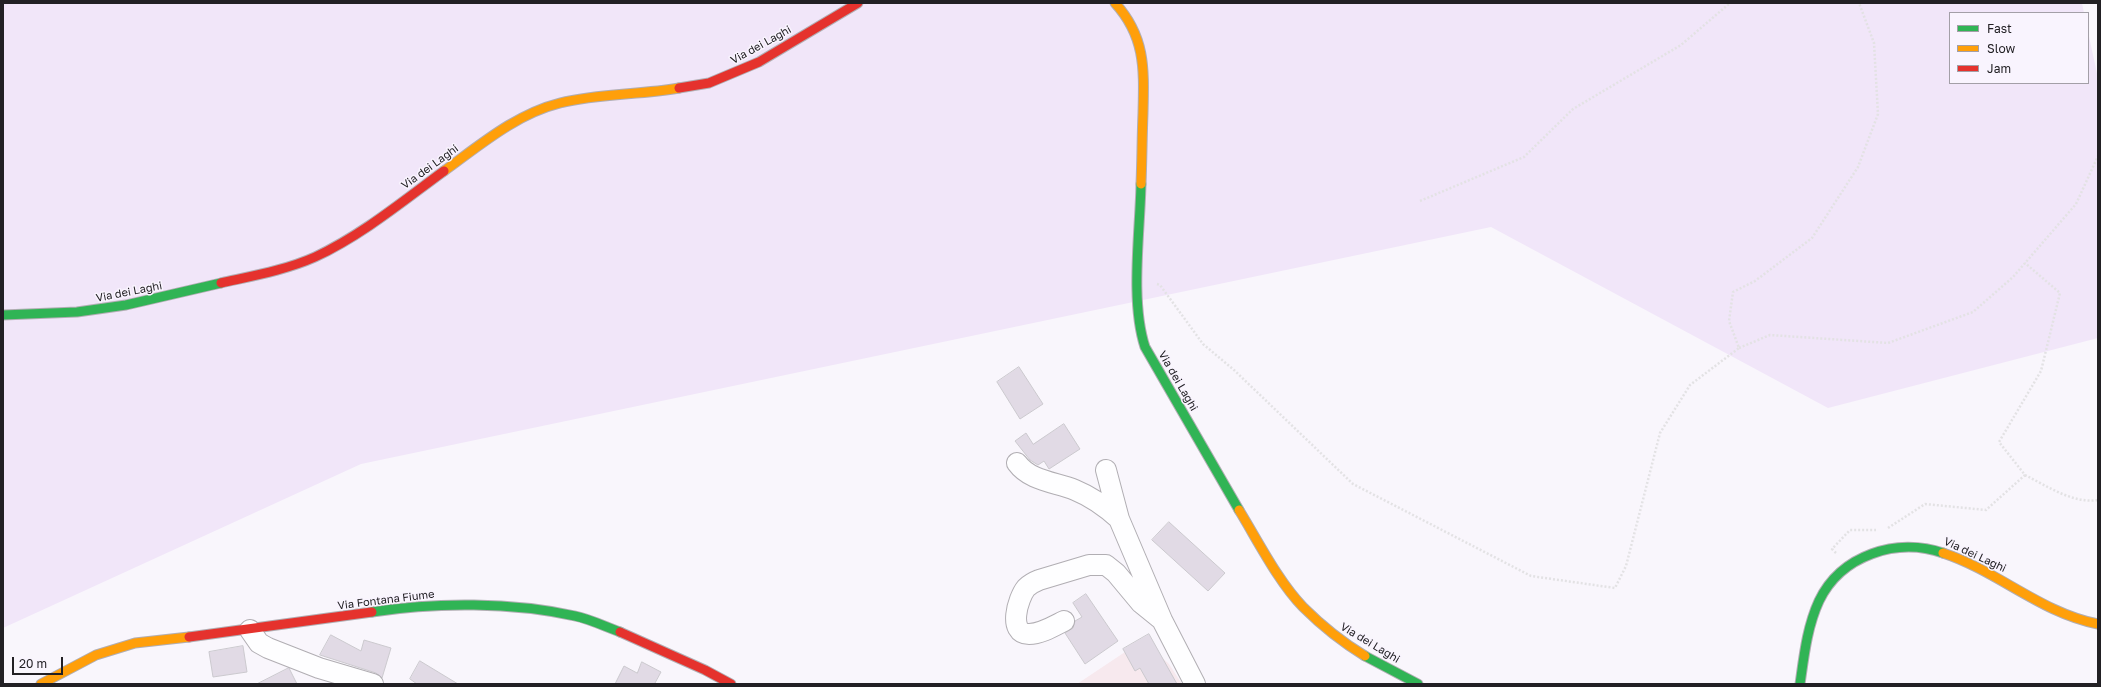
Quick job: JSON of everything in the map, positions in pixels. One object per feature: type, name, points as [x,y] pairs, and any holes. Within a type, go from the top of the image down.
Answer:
[{"type":"main road","name":"Via dei Laghi","points":[[3,315],[78,312],[126,306],[265,273],[314,257],[367,228],[500,131],[534,112],[568,101],[674,89],[709,83],[759,62],[858,3]]},
{"type":"main road","name":"Via dei Laghi","points":[[1115,3],[1135,31],[1140,45],[1144,66],[1137,305],[1139,325],[1148,353],[1223,483],[1282,579],[1302,606],[1328,632],[1367,658],[1418,684]]},
{"type":"main road","name":"Via dei Laghi","points":[[1800,684],[1808,638],[1819,600],[1834,580],[1849,566],[1867,554],[1887,547],[1908,545],[1935,549],[1992,574],[2056,610],[2098,624]]},
{"type":"main road","name":"Via Fontana Fiume","points":[[41,684],[87,659],[120,646],[250,630],[398,608],[433,605],[533,609],[576,616],[609,628],[705,670],[731,684]]},
{"type":"street","points":[[1017,463],[1028,474],[1089,497],[1101,504],[1119,519]]},
{"type":"street","points":[[1106,470],[1119,519],[1162,620],[1195,684]]},
{"type":"street","points":[[1064,621],[1034,633],[1021,631],[1016,624],[1016,618],[1019,601],[1024,590],[1031,583],[1039,580],[1100,564],[1111,568],[1141,603],[1162,620]]},
{"type":"street","points":[[250,630],[259,643],[268,648],[319,668],[373,684]]},
{"type":"path","points":[[1420,201],[1524,157],[1573,109],[1681,45],[1730,3]]},
{"type":"path","points":[[1739,348],[1729,321],[1733,292],[1755,281],[1812,238],[1858,167],[1878,114],[1874,43],[1859,3]]},
{"type":"path","points":[[1138,276],[1160,285],[1203,344],[1234,370],[1353,484],[1531,576],[1615,588],[1626,566],[1660,433],[1690,385],[1739,348],[1770,335],[1888,343],[1973,312],[2013,278],[2076,204],[2098,156]]},
{"type":"path","points":[[2025,263],[2060,292],[2041,371],[1999,442],[2025,475],[2063,494],[2088,502],[2098,500]]},
{"type":"path","points":[[1885,530],[1924,504],[1986,510],[2025,475]]},
{"type":"path","points":[[1849,566],[1832,549],[1850,530],[1878,530]]},
{"type":"shaded area","points":[[3,3],[2082,3],[2084,12],[1949,12],[1949,84],[2089,84],[2089,37],[2098,78],[2098,338],[1828,408],[1491,227],[361,464],[3,628]]},
{"type":"shaded area","points":[[1143,640],[1169,664],[1182,684],[1077,684]]},
{"type":"building","points":[[1019,367],[1043,404],[1020,419],[997,382]]},
{"type":"building","points":[[1064,424],[1080,449],[1049,469],[1044,461],[1038,465],[1030,460],[1015,441],[1026,433],[1033,444]]},
{"type":"building","points":[[1169,522],[1225,573],[1208,591],[1152,540]]},
{"type":"building","points":[[1086,594],[1118,641],[1085,664],[1065,633],[1073,628],[1075,621],[1082,617],[1073,603]]},
{"type":"building","points":[[1149,634],[1177,684],[1149,684],[1140,668],[1135,671],[1123,649]]},
{"type":"building","points":[[331,635],[361,651],[364,640],[391,648],[382,678],[376,673],[320,655]]},
{"type":"building","points":[[243,646],[247,672],[213,677],[209,652]]},
{"type":"building","points":[[420,661],[458,684],[417,684],[410,679]]},
{"type":"building","points":[[642,662],[661,672],[655,683],[657,684],[615,684],[624,666],[637,673]]},
{"type":"building","points":[[289,668],[297,684],[257,684]]},
{"type":"traffic: fast","points":[[1141,184],[1137,288],[1140,329],[1145,347],[1239,510]]},
{"type":"traffic: fast","points":[[3,315],[77,312],[126,305],[221,283]]},
{"type":"traffic: fast","points":[[1800,684],[1806,642],[1815,611],[1819,601],[1829,585],[1841,572],[1856,561],[1889,549],[1907,547],[1943,553]]},
{"type":"traffic: fast","points":[[372,612],[422,606],[448,605],[526,608],[581,617],[620,632]]},
{"type":"traffic: fast","points":[[1365,656],[1418,684]]},
{"type":"traffic: slow","points":[[1115,3],[1133,28],[1138,41],[1143,68],[1141,184]]},
{"type":"traffic: slow","points":[[444,171],[513,122],[544,108],[590,97],[679,88]]},
{"type":"traffic: slow","points":[[1239,510],[1277,573],[1294,597],[1325,627],[1365,656]]},
{"type":"traffic: slow","points":[[1943,553],[1982,570],[2057,611],[2077,619],[2098,624]]},
{"type":"traffic: slow","points":[[41,684],[96,655],[135,643],[189,637]]},
{"type":"traffic: jam","points":[[679,88],[709,83],[759,62],[858,3]]},
{"type":"traffic: jam","points":[[221,283],[281,269],[315,257],[366,228],[444,171]]},
{"type":"traffic: jam","points":[[189,637],[372,612]]},
{"type":"traffic: jam","points":[[620,632],[705,670],[731,684]]}]
